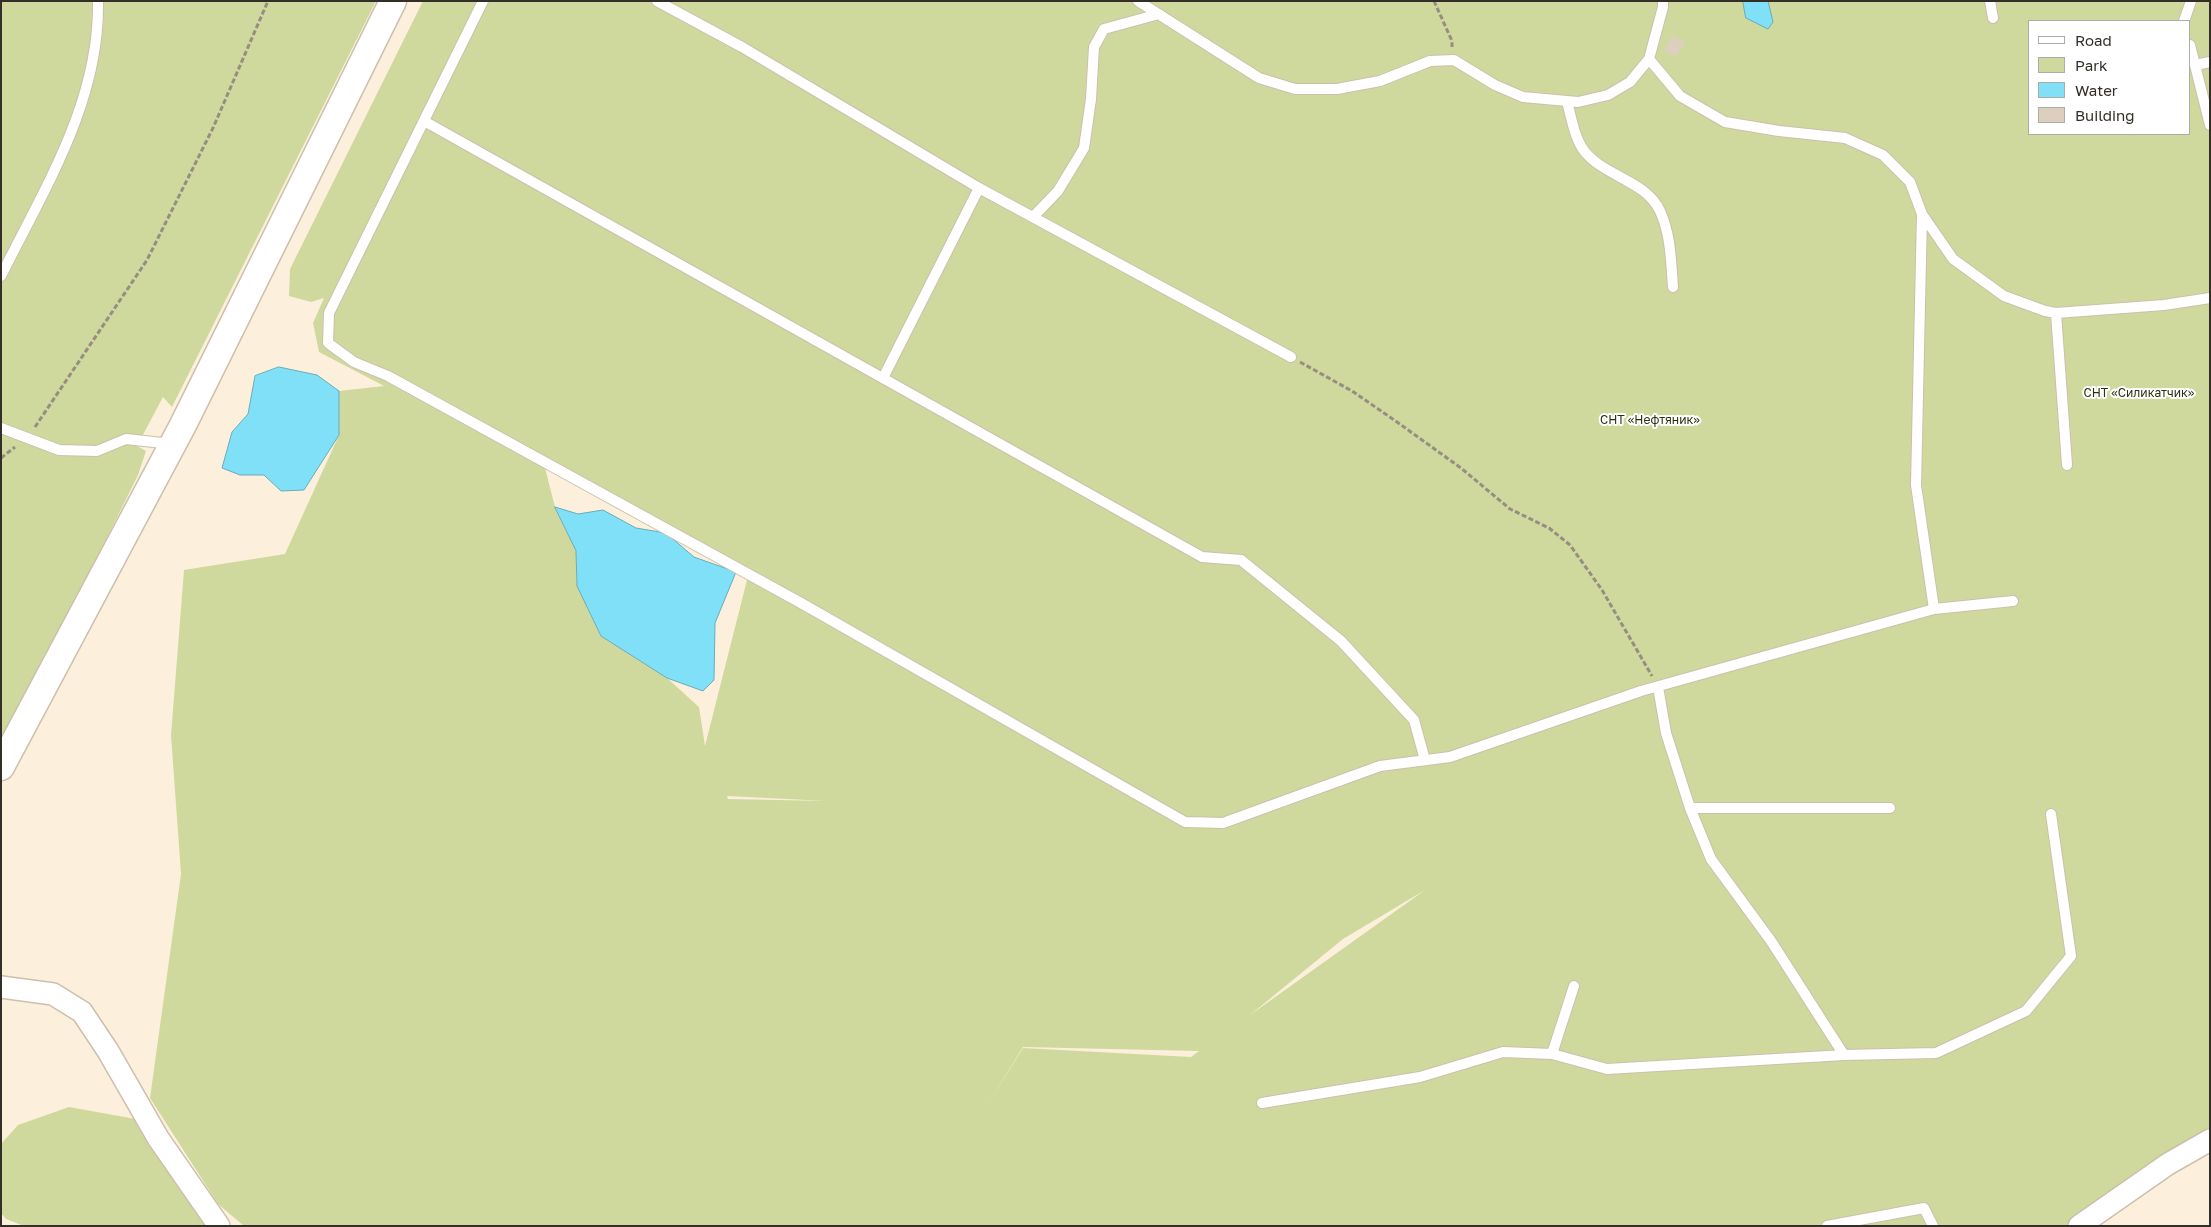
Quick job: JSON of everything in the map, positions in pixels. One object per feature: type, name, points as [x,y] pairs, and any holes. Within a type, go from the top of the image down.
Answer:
[{"type":"street","points":[[1,767],[173,444],[393,1]]},
{"type":"street","points":[[1,987],[53,994],[82,1012],[108,1051],[158,1138],[219,1226]]},
{"type":"street","points":[[2079,1226],[2168,1164],[2210,1140]]},
{"type":"lane","points":[[1,276],[73,130],[92,69],[98,1]]},
{"type":"lane","points":[[483,1],[329,313],[328,343],[354,362],[388,376],[801,603],[1184,822],[1223,823],[1380,766],[1450,757],[1641,691],[1934,609],[2013,601]]},
{"type":"lane","points":[[657,1],[742,47],[979,188],[1291,357]]},
{"type":"lane","points":[[1138,1],[1259,78],[1295,89],[1346,87],[1380,81],[1430,61],[1454,60],[1495,85],[1523,97],[1578,102],[1608,95],[1630,82],[1649,59],[1663,1]]},
{"type":"lane","points":[[1990,1],[1993,18]]},
{"type":"lane","points":[[2184,20],[2191,1]]},
{"type":"lane","points":[[1032,217],[1058,192],[1084,148],[1091,99],[1094,48],[1104,29],[1159,14]]},
{"type":"lane","points":[[2191,49],[2210,125]]},
{"type":"lane","points":[[1649,59],[1680,96],[1725,122],[1779,131],[1845,138],[1883,155],[1910,182],[1922,214],[1953,259],[2004,296],[2045,311],[2056,313],[2164,305],[2210,298]]},
{"type":"lane","points":[[2195,66],[2210,62]]},
{"type":"lane","points":[[1566,101],[1576,133],[1585,152],[1606,169],[1630,182],[1650,197],[1660,210],[1667,229],[1673,287]]},
{"type":"lane","points":[[424,121],[1202,557],[1241,560],[1341,641],[1414,720],[1425,760]]},
{"type":"lane","points":[[883,378],[979,188]]},
{"type":"lane","points":[[1922,214],[1916,485],[1934,609]]},
{"type":"lane","points":[[2056,313],[2066,465]]},
{"type":"lane","points":[[1,428],[59,450],[97,451],[126,440],[173,444]]},
{"type":"lane","points":[[1658,687],[1666,733],[1690,808],[1711,858],[1771,942],[1844,1055]]},
{"type":"lane","points":[[1690,808],[1890,808]]},
{"type":"lane","points":[[1262,1103],[1420,1078],[1503,1052],[1552,1054],[1607,1068],[1844,1055],[1936,1053],[2026,1011],[2071,956],[2051,814]]},
{"type":"lane","points":[[1552,1054],[1574,986]]},
{"type":"lane","points":[[1827,1226],[1924,1208],[1933,1226]]},
{"type":"path","points":[[1,458],[28,437],[147,260],[213,128],[268,1]]},
{"type":"path","points":[[1434,1],[1452,41],[1454,60]]},
{"type":"path","points":[[1291,357],[1352,391],[1461,468],[1510,509],[1549,528],[1570,545],[1623,624],[1658,687]]},
{"type":"green space","points":[[1,1],[376,1],[172,407],[163,397],[137,446],[146,451],[138,475],[79,594],[1,740]]},
{"type":"green space","name":"СНТ «Нефтяник»","points":[[423,1],[2210,1],[2210,1146],[2097,1226],[244,1226],[218,1204],[150,1098],[181,874],[171,735],[184,570],[285,554],[339,435],[339,391],[384,386],[319,352],[313,323],[324,298],[311,302],[289,296],[290,269]],"holes":[[[545,468],[749,572],[705,746],[699,707],[667,678],[601,636],[577,586],[576,551],[555,507]],[[727,796],[826,801],[728,799]],[[1425,890],[1250,1015],[1343,939]],[[1023,1047],[1199,1051],[1191,1057],[1023,1048],[988,1104]]]},
{"type":"green space","points":[[69,1107],[141,1120],[206,1226],[24,1226],[6,1219],[1,1213],[1,1144],[18,1125]]},
{"type":"water","points":[[1743,1],[1768,1],[1773,22],[1768,29],[1746,18]]},
{"type":"water","points":[[279,367],[317,375],[339,391],[339,435],[304,490],[281,491],[264,475],[240,475],[222,468],[232,432],[248,414],[255,376]]},
{"type":"water","points":[[555,507],[578,514],[603,510],[636,528],[666,533],[694,557],[736,572],[715,623],[714,680],[703,691],[667,678],[601,636],[577,586],[576,551]]},
{"type":"building","points":[[1673,35],[1685,43],[1675,57],[1664,50]]},
{"type":"park label","name":"СНТ «Силикатчик»","points":[[2139,393]]}]
